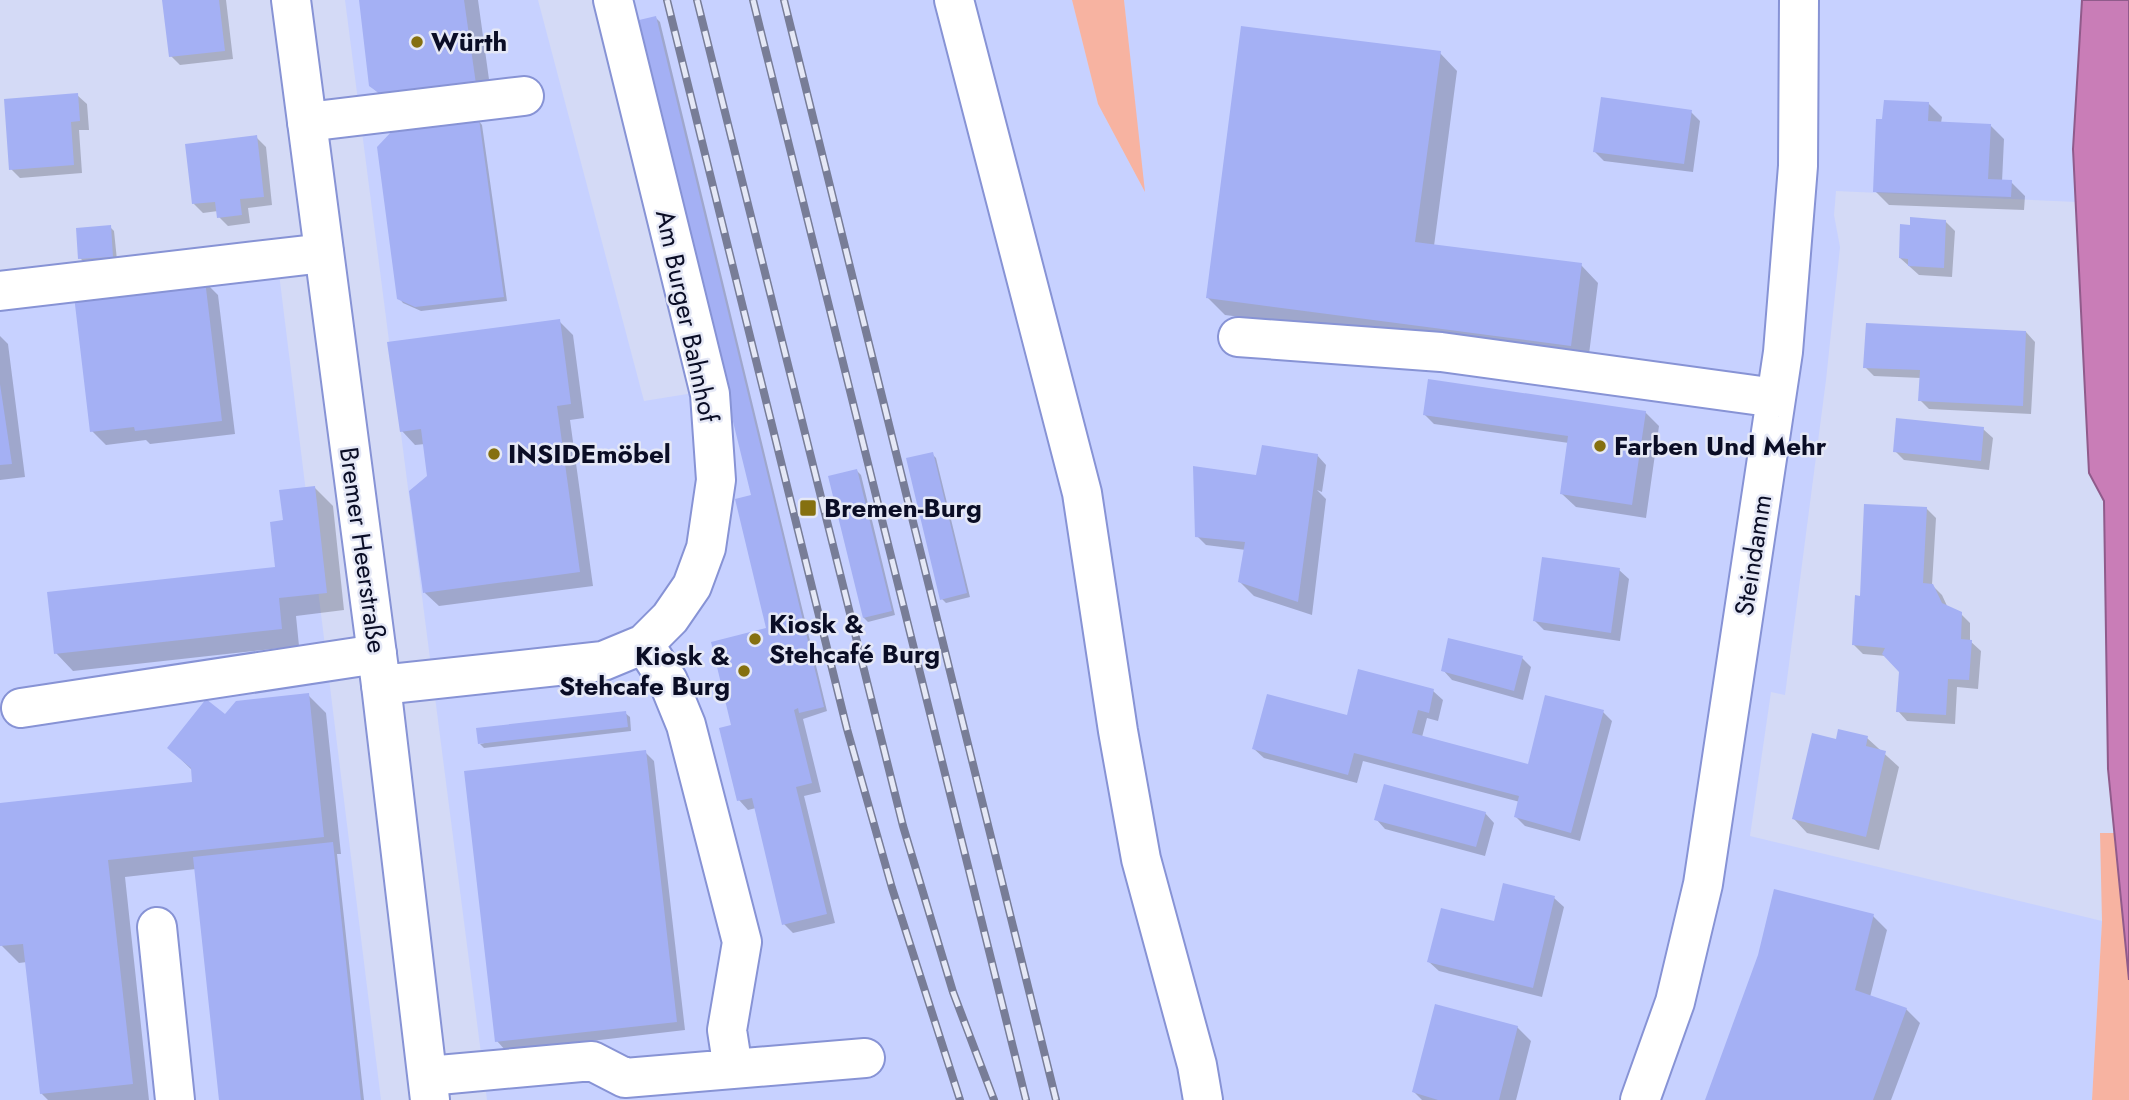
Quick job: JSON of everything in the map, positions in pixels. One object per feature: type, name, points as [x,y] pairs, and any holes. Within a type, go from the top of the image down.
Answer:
[{"type":"street","name":"Bremer Heerstraße","points":[[291,0],[379,670],[429,1088]]},
{"type":"street","name":"Am Burger Bahnhof","points":[[21,708],[379,670],[603,662],[644,644],[670,618],[692,586],[706,548],[716,480],[710,394],[613,0]]},
{"type":"street","points":[[954,0],[1082,493],[1118,731],[1141,859],[1197,1065],[1203,1100]]},
{"type":"street","name":"Steindamm","points":[[1640,1100],[1675,1002],[1703,884],[1783,352],[1798,166],[1799,0]]},
{"type":"street","points":[[307,122],[524,96]]},
{"type":"street","points":[[0,291],[324,253]]},
{"type":"street","points":[[1238,337],[1441,352],[1776,398]]},
{"type":"street","points":[[644,644],[668,681],[686,725],[742,942],[727,1030],[733,1069]]},
{"type":"street","points":[[157,927],[175,1100]]},
{"type":"street","points":[[429,1088],[592,1062],[625,1078],[864,1058]]},
{"type":"shaded area","points":[[345,0],[538,0],[644,401],[706,391],[627,0],[1072,0],[1098,104],[1144,190],[1124,0],[2082,0],[2073,149],[2076,202],[1836,191],[1834,215],[1840,247],[1826,380],[1785,695],[1771,692],[1750,836],[2102,921],[2092,1100],[487,1100]]},
{"type":"shaded area","points":[[1072,0],[1124,0],[1145,192],[1098,104]]},
{"type":"shaded area","points":[[2082,0],[2129,0],[2129,980],[2108,769],[2104,501],[2089,473],[2073,149]]},
{"type":"shaded area","points":[[275,241],[381,1100],[0,1100],[0,275]]},
{"type":"shaded area","points":[[2100,833],[2115,833],[2129,980],[2129,1100],[2092,1100],[2102,921]]},
{"type":"building","points":[[162,0],[219,0],[225,51],[169,57]]},
{"type":"building","name":"Würth","points":[[359,0],[464,0],[476,84],[383,96],[369,86]]},
{"type":"building","points":[[656,16],[824,707],[799,713],[798,708],[794,710],[812,783],[796,787],[827,914],[782,925],[752,798],[737,801],[719,728],[731,725],[711,642],[766,628],[735,499],[751,495],[635,21]]},
{"type":"building","points":[[1241,26],[1441,51],[1415,242],[1582,263],[1571,346],[1206,298]]},
{"type":"building","points":[[78,93],[80,121],[71,122],[74,165],[9,170],[4,99]]},
{"type":"building","points":[[1601,97],[1692,110],[1684,164],[1593,152]]},
{"type":"building","points":[[1884,100],[1929,102],[1928,121],[1991,124],[1988,179],[2012,180],[2011,197],[1873,192],[1876,119],[1882,119]]},
{"type":"building","points":[[479,119],[504,297],[415,307],[397,299],[377,147],[393,130]]},
{"type":"building","points":[[257,135],[264,197],[240,199],[242,215],[217,218],[215,202],[192,204],[185,144]]},
{"type":"building","points":[[1910,217],[1946,220],[1944,268],[1908,266],[1908,259],[1899,258],[1900,224],[1910,225]]},
{"type":"building","points":[[111,225],[113,257],[78,259],[76,228]]},
{"type":"building","points":[[205,280],[222,421],[135,431],[134,427],[90,432],[74,296]]},
{"type":"building","name":"INSIDEmöbel","points":[[560,319],[571,404],[557,406],[580,572],[423,593],[409,491],[427,476],[421,429],[400,432],[387,342]]},
{"type":"building","points":[[1866,323],[2026,331],[2023,406],[1918,401],[1920,370],[1863,368]]},
{"type":"building","points":[[1428,379],[1646,411],[1632,505],[1560,494],[1568,436],[1423,415]]},
{"type":"building","points":[[0,384],[12,464],[0,465]]},
{"type":"building","points":[[1896,418],[1984,427],[1981,461],[1893,452]]},
{"type":"building","points":[[1262,445],[1318,454],[1298,602],[1238,582],[1245,542],[1195,537],[1193,466],[1256,475]]},
{"type":"building","points":[[933,452],[967,593],[940,600],[906,458]]},
{"type":"building","points":[[857,469],[892,611],[863,618],[828,476]]},
{"type":"building","points":[[315,486],[327,593],[279,598],[282,629],[54,654],[47,592],[275,567],[270,522],[283,520],[279,490]]},
{"type":"building","points":[[1864,504],[1927,507],[1923,583],[1933,584],[1942,603],[1962,612],[1961,639],[1972,640],[1969,680],[1948,679],[1946,715],[1896,712],[1899,672],[1882,654],[1885,648],[1852,645],[1855,595],[1860,596]]},
{"type":"building","points":[[1542,557],[1620,568],[1611,633],[1533,621]]},
{"type":"building","points":[[1448,638],[1523,656],[1514,691],[1441,671]]},
{"type":"building","points":[[1358,669],[1434,689],[1429,713],[1418,710],[1412,733],[1528,764],[1545,695],[1604,710],[1571,833],[1514,817],[1519,796],[1354,753],[1348,775],[1252,749],[1267,694],[1347,715]]},
{"type":"building","points":[[309,693],[324,837],[108,860],[133,1084],[40,1094],[23,944],[0,946],[0,803],[192,782],[191,768],[167,748],[206,699],[225,714],[236,701]]},
{"type":"building","points":[[626,711],[628,727],[478,744],[476,728]]},
{"type":"building","points":[[1838,729],[1868,736],[1866,746],[1886,751],[1866,837],[1792,819],[1812,733],[1836,739]]},
{"type":"building","points":[[646,750],[677,1022],[495,1042],[464,771]]},
{"type":"building","points":[[1384,784],[1486,812],[1476,847],[1374,820]]},
{"type":"building","points":[[333,842],[361,1100],[219,1100],[193,857]]},
{"type":"building","points":[[1503,883],[1555,896],[1533,988],[1427,962],[1441,908],[1494,921]]},
{"type":"building","points":[[1774,889],[1874,914],[1855,990],[1907,1008],[1873,1100],[1705,1100],[1758,955]]},
{"type":"building","points":[[1435,1004],[1518,1026],[1499,1100],[1438,1100],[1412,1092]]},
{"type":"railway","points":[[667,0],[847,729],[892,888],[960,1100]]},
{"type":"railway","points":[[697,0],[903,826],[953,992],[994,1100]]},
{"type":"railway","points":[[753,0],[1026,1100]]},
{"type":"railway","points":[[784,0],[1056,1100]]},
{"type":"place","name":"Würth","points":[[417,42]]},
{"type":"place","name":"Farben Und Mehr","points":[[1600,446]]},
{"type":"place","name":"INSIDEmöbel","points":[[494,454]]},
{"type":"place","name":"Bremen-Burg","points":[[808,508]]},
{"type":"place","name":"Kiosk & Stehcafé Burg","points":[[755,639]]},
{"type":"place","name":"Kiosk & Stehcafe Burg","points":[[744,671]]}]
